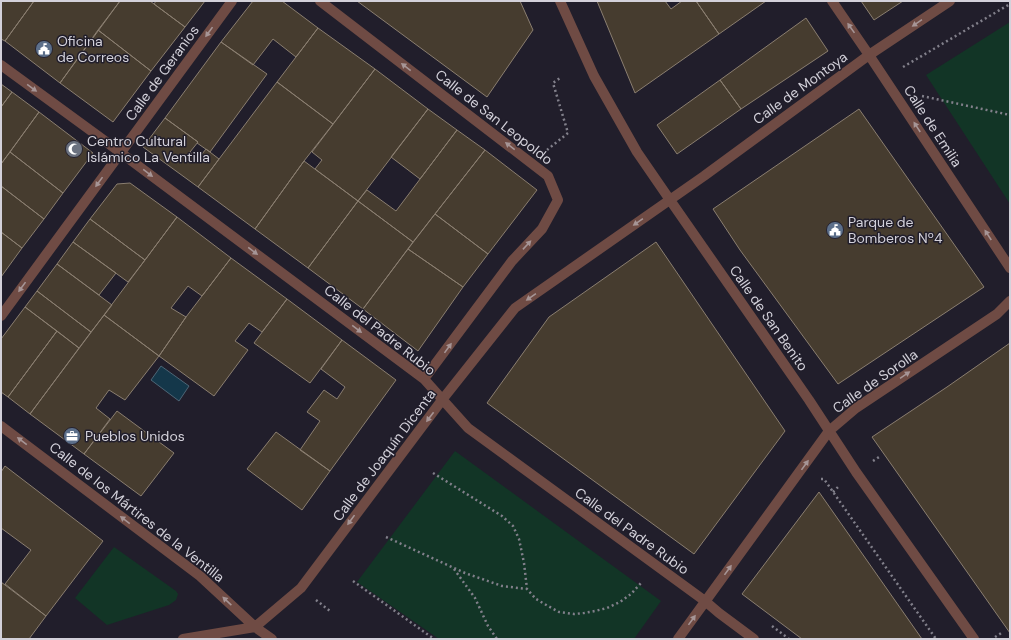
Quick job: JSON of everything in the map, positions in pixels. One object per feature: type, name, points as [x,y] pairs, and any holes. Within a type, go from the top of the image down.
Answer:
[{"type":"street","name":"Calle de Geranios","points":[[1,316],[232,1]]},
{"type":"street","name":"Calle de San Leopoldo","points":[[320,1],[548,176],[558,200],[542,229],[512,261],[424,379]]},
{"type":"street","name":"Calle de San Benito","points":[[560,1],[594,76],[637,152],[809,400],[856,472],[974,639]]},
{"type":"street","name":"Calle de Emilia","points":[[832,1],[1010,268]]},
{"type":"street","name":"Calle de Montoya","points":[[670,200],[869,55],[950,1]]},
{"type":"street","name":"Calle del Padre Rubio","points":[[1,65],[424,379],[468,428],[705,601],[754,639]]},
{"type":"street","name":"Calle de Joaquín Dicenta","points":[[255,627],[301,588],[442,400],[514,308],[670,200]]},
{"type":"street","name":"Calle de Sorolla","points":[[678,639],[829,431],[856,408],[997,314],[1010,301]]},
{"type":"street","name":"Calle de los Mártires de la Ventilla","points":[[1,426],[200,576],[255,627],[272,639]]},
{"type":"street","points":[[184,639],[255,627]]},
{"type":"path","points":[[900,68],[1010,4]]},
{"type":"path","points":[[560,78],[553,84],[568,133]]},
{"type":"path","points":[[923,102],[919,96],[1010,115]]},
{"type":"path","points":[[433,473],[502,516],[514,526],[519,539],[524,563],[527,589],[536,599],[559,612],[574,614],[607,608],[620,602],[641,583]]},
{"type":"path","points":[[817,485],[822,479],[824,479],[936,639]]},
{"type":"path","points":[[386,537],[465,574],[502,586],[527,589]]},
{"type":"path","points":[[454,569],[475,598],[488,626],[497,639]]},
{"type":"path","points":[[353,581],[434,639]]},
{"type":"path","points":[[771,625],[789,639]]},
{"type":"path","points":[[994,637],[1003,632]]},
{"type":"green space","points":[[1010,22],[1010,204],[926,75]]},
{"type":"green space","points":[[455,451],[661,601],[634,639],[439,639],[357,582]]},
{"type":"green space","points":[[114,547],[176,591],[178,594],[176,600],[169,605],[107,625],[75,598]]},
{"type":"water","points":[[161,366],[189,386],[179,401],[151,380]]},
{"type":"building","points":[[1,1],[34,1],[5,41],[1,39]]},
{"type":"building","points":[[34,1],[120,1],[60,83],[5,41]]},
{"type":"building","points":[[120,1],[150,1],[185,27],[151,71],[98,30]]},
{"type":"building","points":[[156,1],[205,1],[185,27],[154,4]]},
{"type":"building","points":[[253,1],[282,1],[318,28],[296,57],[273,39],[253,65],[221,42]]},
{"type":"building","points":[[357,1],[520,1],[533,30],[487,97]]},
{"type":"building","points":[[597,1],[665,1],[671,9],[682,1],[696,1],[719,34],[635,93]]},
{"type":"building","points":[[696,1],[766,1],[719,34]]},
{"type":"building","points":[[861,1],[903,1],[874,20]]},
{"type":"building","points":[[806,18],[828,51],[741,109],[720,80]]},
{"type":"building","points":[[318,28],[375,69],[333,124],[277,82]]},
{"type":"building","points":[[98,30],[151,71],[113,122],[60,83]]},
{"type":"building","points":[[221,42],[267,74],[210,152],[165,118]]},
{"type":"building","points":[[375,69],[428,109],[358,201],[315,169],[322,160],[312,152]]},
{"type":"building","points":[[720,80],[741,109],[677,154],[657,125]]},
{"type":"building","points":[[277,82],[333,124],[304,161],[255,229],[198,187]]},
{"type":"building","points":[[1,84],[12,92],[1,107]]},
{"type":"building","points":[[12,92],[39,112],[1,164],[1,107]]},
{"type":"building","points":[[428,109],[457,130],[420,179],[391,157]]},
{"type":"building","name":"Parque de Bomberos Nº4","points":[[859,109],[984,287],[838,384],[740,250],[713,209]]},
{"type":"building","points":[[39,112],[93,153],[63,193],[10,152]]},
{"type":"building","points":[[165,118],[198,142],[190,152],[198,159],[206,149],[219,159],[198,187],[143,147]]},
{"type":"building","points":[[457,130],[485,150],[413,242],[358,201],[367,190],[396,211]]},
{"type":"building","points":[[485,150],[537,190],[488,254],[435,214]]},
{"type":"building","points":[[10,152],[63,193],[44,219],[1,186],[1,164]]},
{"type":"building","points":[[304,161],[358,201],[308,268],[255,229]]},
{"type":"building","points":[[130,183],[177,217],[145,260],[90,219],[117,184]]},
{"type":"building","points":[[1,186],[44,219],[22,248],[1,232]]},
{"type":"building","points":[[358,201],[413,242],[363,309],[308,268]]},
{"type":"building","points":[[435,214],[488,254],[463,287],[408,249]]},
{"type":"building","points":[[177,217],[231,258],[202,296],[188,286],[171,308],[186,317],[159,356],[104,315]]},
{"type":"building","points":[[90,219],[145,260],[128,282],[73,242]]},
{"type":"building","points":[[1,232],[22,248],[1,277]]},
{"type":"building","points":[[73,242],[116,273],[99,295],[57,264]]},
{"type":"building","points":[[656,242],[785,431],[694,554],[487,403],[549,317]]},
{"type":"building","points":[[408,249],[463,287],[418,351],[363,309]]},
{"type":"building","points":[[231,258],[287,299],[262,332],[249,323],[235,341],[248,350],[214,396],[159,356],[186,317]]},
{"type":"building","points":[[57,264],[112,305],[91,332],[37,291]]},
{"type":"building","points":[[37,291],[91,332],[79,348],[25,307]]},
{"type":"building","points":[[287,299],[342,340],[310,383],[254,343]]},
{"type":"building","points":[[25,307],[57,331],[8,397],[1,392],[1,339]]},
{"type":"building","points":[[104,315],[159,356],[125,400],[109,390],[96,408],[110,419],[84,454],[30,414]]},
{"type":"building","points":[[57,331],[79,348],[30,414],[8,397]]},
{"type":"building","points":[[342,340],[396,380],[330,471],[300,450],[320,421],[307,412],[324,390],[337,399],[345,387],[321,369]]},
{"type":"building","points":[[1010,343],[1010,633],[872,437]]},
{"type":"building","points":[[117,411],[174,453],[141,496],[84,454]]},
{"type":"building","points":[[276,432],[330,471],[302,510],[247,469]]},
{"type":"building","points":[[5,466],[103,541],[46,616],[5,584],[31,550],[1,528],[1,472]]},
{"type":"building","points":[[819,492],[922,639],[802,639],[742,594]]},
{"type":"building","points":[[1,582],[46,616],[29,639],[1,639]]},
{"type":"place","name":"Oficina de Correos","points":[[44,49]]},
{"type":"place","name":"Centro Cultural Islámico La Ventilla","points":[[74,149]]},
{"type":"place","name":"Parque de Bomberos Nº4","points":[[835,230]]},
{"type":"place","name":"Pueblos Unidos","points":[[72,436]]}]
